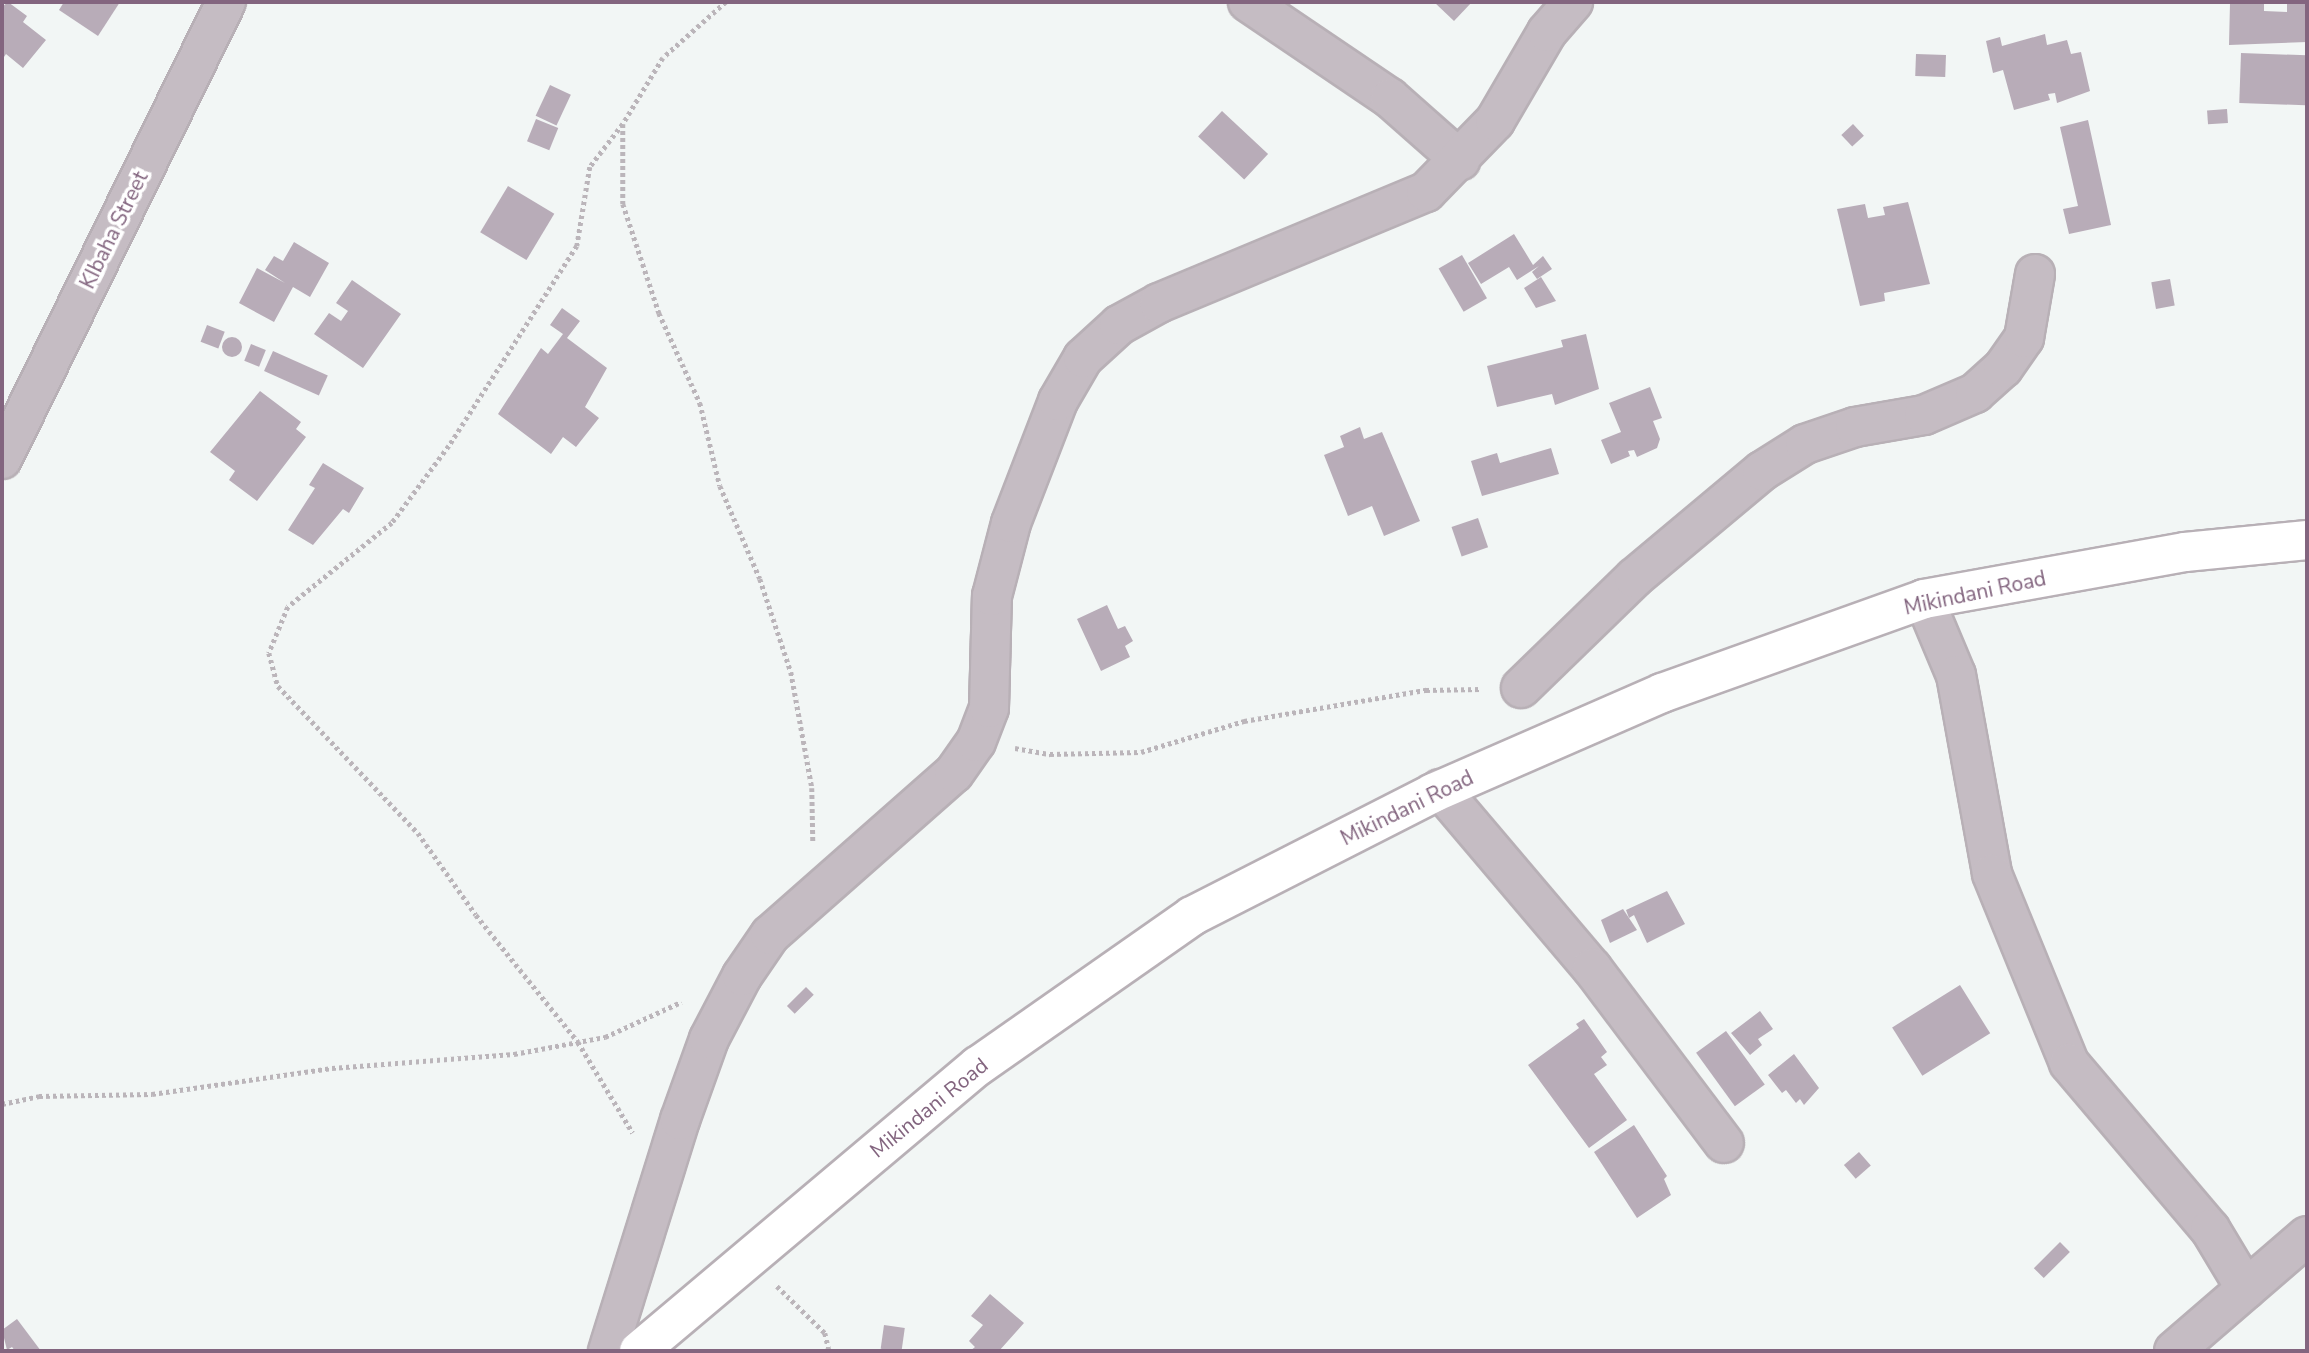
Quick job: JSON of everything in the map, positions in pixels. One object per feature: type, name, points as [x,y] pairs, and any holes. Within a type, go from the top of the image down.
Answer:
[{"type":"highway","name":"Mikindani Road","points":[[639,1351],[747,1257],[978,1066],[1192,916],[1440,789],[1662,693],[1924,599],[2185,552],[2307,540]]},
{"type":"street","name":"KIbaha Street","points":[[2,459],[226,2]]},
{"type":"street","points":[[1248,2],[1390,98],[1460,160]]},
{"type":"street","points":[[608,1351],[709,1039],[742,976],[770,935],[814,892],[954,773],[976,742],[989,708],[992,596],[1010,523],[1058,401],[1083,358],[1119,325],[1159,303],[1426,192],[1495,121],[1547,32],[1573,2]]},
{"type":"street","points":[[1521,688],[1634,578],[1762,471],[1805,444],[1855,428],[1924,415],[1975,393],[2003,368],[2024,338],[2035,274]]},
{"type":"street","points":[[1924,599],[1955,675],[1992,874],[2069,1063],[2210,1229],[2246,1289]]},
{"type":"street","points":[[1440,789],[1592,968],[1724,1143]]},
{"type":"street","points":[[2174,1351],[2307,1236]]},
{"type":"path","points":[[661,1182],[578,1042],[476,915],[418,833],[278,686],[269,653],[288,607],[392,523],[449,446],[577,246],[590,167],[623,124],[663,58],[726,2]]},
{"type":"path","points":[[623,124],[623,204],[660,313],[700,403],[720,486],[760,579],[791,672],[812,788],[814,892]]},
{"type":"path","points":[[976,742],[1050,754],[1141,752],[1244,722],[1339,704],[1426,690],[1521,688]]},
{"type":"path","points":[[2,1104],[39,1096],[152,1094],[261,1077],[480,1058],[578,1042],[627,1030],[742,976]]},
{"type":"path","points":[[747,1257],[825,1333],[829,1351]]},
{"type":"building","points":[[8,2],[27,16],[23,22],[46,40],[23,68],[6,54],[2,60],[2,7]]},
{"type":"building","points":[[64,2],[120,2],[98,36],[59,10]]},
{"type":"building","points":[[1434,2],[1472,2],[1454,21]]},
{"type":"building","points":[[2287,2],[2307,2],[2307,42],[2229,45],[2230,3],[2264,3],[2264,11],[2287,12]]},
{"type":"building","points":[[2045,34],[2047,45],[2067,40],[2071,54],[2081,52],[2090,91],[2057,103],[2055,93],[2048,94],[2050,100],[2014,110],[2003,70],[1993,73],[1986,41],[2000,37],[2002,46]]},
{"type":"building","points":[[2241,53],[2307,55],[2305,105],[2239,103]]},
{"type":"building","points":[[1916,54],[1946,55],[1945,77],[1915,76]]},
{"type":"building","points":[[550,85],[571,95],[556,126],[536,116]]},
{"type":"building","points":[[2227,109],[2228,123],[2208,124],[2207,110]]},
{"type":"building","points":[[1222,111],[1268,154],[1244,180],[1198,137]]},
{"type":"building","points":[[536,119],[558,128],[549,150],[527,141]]},
{"type":"building","points":[[2088,120],[2111,225],[2069,234],[2063,209],[2078,206],[2060,127]]},
{"type":"building","points":[[1853,124],[1864,136],[1852,147],[1841,135]]},
{"type":"building","points":[[508,186],[554,214],[526,260],[480,232]]},
{"type":"building","points":[[1908,202],[1930,284],[1884,293],[1885,301],[1860,306],[1837,209],[1865,204],[1868,218],[1885,215],[1883,207]]},
{"type":"building","points":[[1514,234],[1533,265],[1543,256],[1552,269],[1537,279],[1532,272],[1539,266],[1517,280],[1509,267],[1481,284],[1468,263]]},
{"type":"building","points":[[294,242],[329,263],[310,297],[293,287],[274,322],[239,303],[257,268],[285,283],[265,270],[274,256],[283,261]]},
{"type":"building","points":[[1462,255],[1487,298],[1464,312],[1439,268]]},
{"type":"building","points":[[1541,277],[1556,301],[1536,308],[1524,288]]},
{"type":"building","points":[[2170,279],[2175,306],[2156,309],[2151,282]]},
{"type":"building","points":[[352,280],[401,314],[363,368],[314,334],[329,313],[341,321],[348,311],[336,303]]},
{"type":"building","points":[[562,308],[580,321],[567,338],[607,368],[585,407],[599,418],[576,447],[563,437],[551,454],[498,414],[541,348],[548,354],[563,334],[550,325]]},
{"type":"building","points":[[207,325],[225,332],[218,349],[201,342]]},
{"type":"building","points":[[1586,334],[1599,389],[1555,405],[1552,394],[1497,407],[1487,366],[1563,347],[1561,340]]},
{"type":"building","points":[[232,337],[239,340],[242,347],[239,354],[232,357],[225,354],[222,347],[225,340]]},
{"type":"building","points":[[251,344],[266,350],[259,367],[244,361]]},
{"type":"building","points":[[273,351],[328,375],[319,396],[264,371]]},
{"type":"building","points":[[1650,387],[1662,418],[1653,421],[1660,439],[1657,448],[1637,457],[1634,450],[1628,451],[1630,456],[1611,464],[1601,440],[1621,432],[1609,403]]},
{"type":"building","points":[[260,391],[301,422],[296,429],[306,437],[257,501],[229,480],[235,471],[210,452]]},
{"type":"building","points":[[1360,427],[1364,439],[1382,432],[1420,521],[1384,536],[1372,506],[1348,516],[1324,455],[1344,447],[1340,436]]},
{"type":"building","points":[[1551,448],[1559,474],[1482,496],[1471,461],[1497,453],[1500,463]]},
{"type":"building","points":[[323,463],[364,488],[349,513],[343,509],[313,545],[288,530],[315,488],[309,485]]},
{"type":"building","points":[[1478,518],[1488,547],[1462,556],[1452,527]]},
{"type":"building","points":[[1107,605],[1118,629],[1125,626],[1133,641],[1125,646],[1130,657],[1101,671],[1077,619]]},
{"type":"building","points":[[1667,891],[1685,924],[1647,943],[1634,915],[1629,918],[1626,910]]},
{"type":"building","points":[[1623,909],[1637,930],[1610,943],[1601,920]]},
{"type":"building","points":[[1960,985],[1990,1033],[1922,1076],[1892,1027]]},
{"type":"building","points":[[806,987],[814,995],[795,1014],[787,1006]]},
{"type":"building","points":[[1760,1011],[1773,1029],[1758,1039],[1762,1045],[1750,1055],[1731,1033]]},
{"type":"building","points":[[1584,1019],[1607,1052],[1601,1057],[1607,1065],[1594,1074],[1627,1120],[1589,1148],[1528,1065],[1579,1028],[1576,1024]]},
{"type":"building","points":[[1726,1031],[1765,1084],[1735,1106],[1696,1053]]},
{"type":"building","points":[[1794,1054],[1819,1088],[1804,1105],[1800,1099],[1796,1103],[1786,1090],[1782,1093],[1768,1075]]},
{"type":"building","points":[[1634,1125],[1667,1176],[1664,1179],[1671,1195],[1637,1218],[1594,1152]]},
{"type":"building","points":[[1859,1152],[1871,1166],[1856,1179],[1844,1165]]},
{"type":"building","points":[[2060,1242],[2070,1252],[2044,1278],[2034,1268]]},
{"type":"building","points":[[990,1294],[1024,1323],[999,1351],[970,1351],[975,1347],[969,1341],[983,1325],[971,1316]]},
{"type":"building","points":[[17,1319],[41,1351],[15,1351],[12,1347],[7,1350],[2,1330]]},
{"type":"building","points":[[884,1325],[905,1328],[902,1351],[881,1349]]}]
